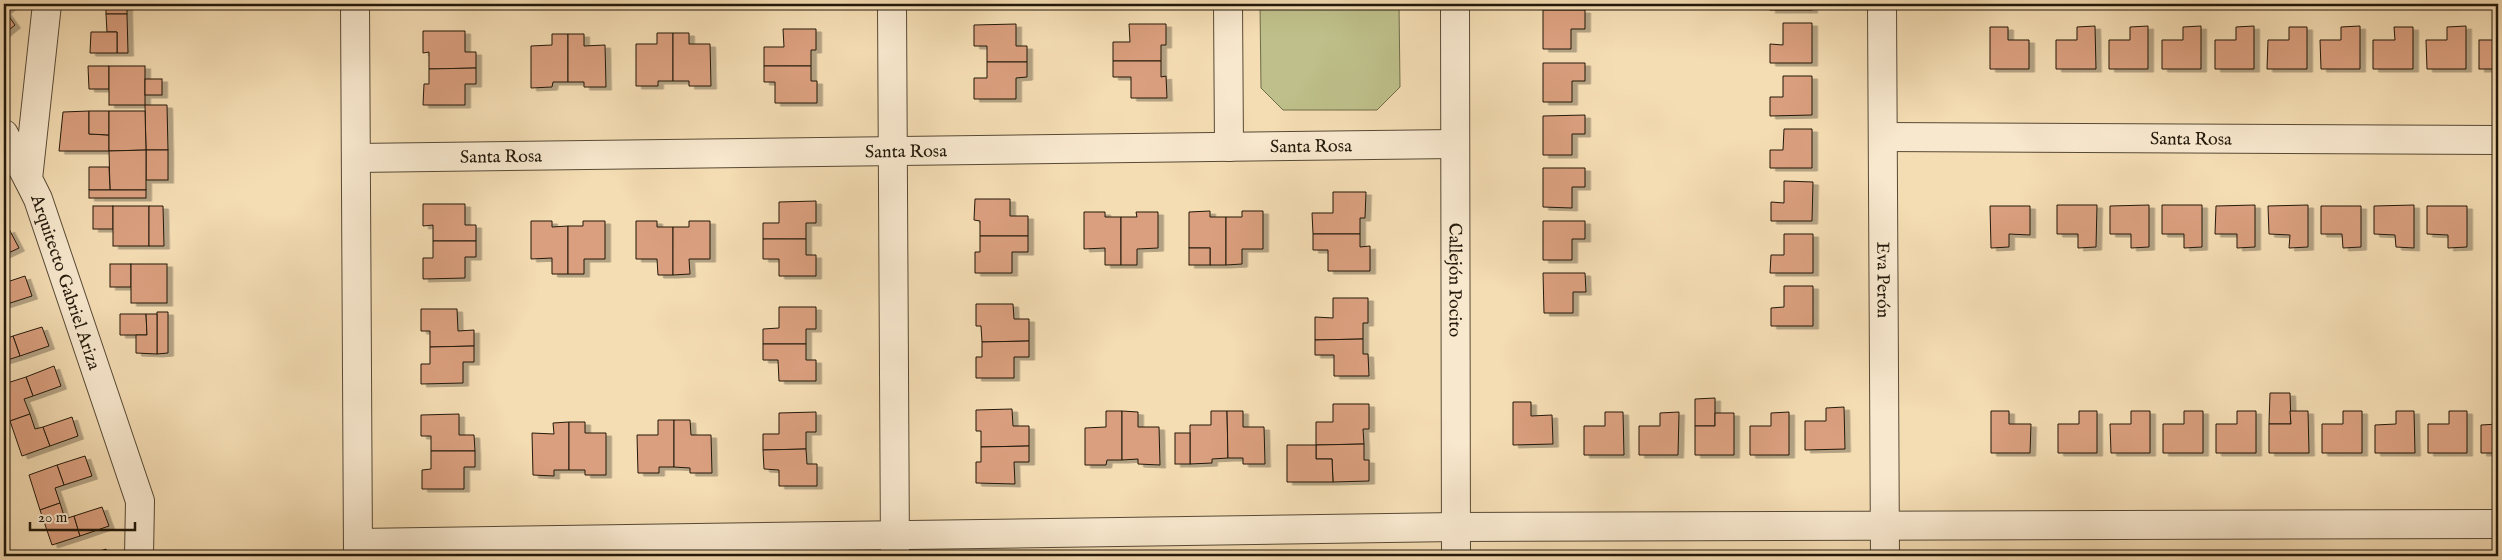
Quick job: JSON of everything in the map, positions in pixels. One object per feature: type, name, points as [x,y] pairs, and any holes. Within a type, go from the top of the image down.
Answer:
[{"type":"street","name":"Arquitecto Gabriel Ariza","points":[[46,4],[28,179],[38,200],[140,501],[139,556]]},
{"type":"street","points":[[355,4],[358,549],[894,546],[1456,527],[2498,524]]},
{"type":"street","points":[[892,4],[894,546]]},
{"type":"street","points":[[1228,4],[1229,147]]},
{"type":"street","name":"Callejón Pocito","points":[[1455,4],[1456,556]]},
{"type":"street","name":"Eva Perón","points":[[1882,4],[1885,556]]},
{"type":"street","points":[[4,134],[28,179]]},
{"type":"street","name":"Santa Rosa","points":[[1883,137],[2498,140]]},
{"type":"street","name":"Santa Rosa","points":[[356,158],[1455,144]]},
{"type":"green space","points":[[1260,4],[1399,4],[1400,87],[1377,110],[1283,110],[1261,88]]},
{"type":"building","points":[[4,4],[14,4],[5,11],[15,25],[4,34]]},
{"type":"building","points":[[106,4],[127,4],[127,14],[106,14]]},
{"type":"building","points":[[1770,4],[1812,4],[1812,10],[1770,10]]},
{"type":"building","points":[[1543,10],[1585,10],[1585,29],[1571,29],[1571,49],[1543,49]]},
{"type":"building","points":[[106,14],[127,14],[128,53],[117,53],[117,32],[107,32]]},
{"type":"building","points":[[1783,23],[1812,23],[1812,63],[1770,63],[1770,44],[1783,45]]},
{"type":"building","points":[[1016,24],[1016,46],[1027,46],[1027,62],[987,62],[987,46],[974,46],[974,25]]},
{"type":"building","points":[[1129,24],[1166,24],[1166,45],[1161,45],[1161,61],[1113,61],[1113,42],[1130,42]]},
{"type":"building","points":[[2095,26],[2096,69],[2056,69],[2056,40],[2077,40],[2077,27]]},
{"type":"building","points":[[2148,26],[2148,69],[2109,69],[2109,40],[2130,40],[2130,27]]},
{"type":"building","points":[[2201,26],[2201,69],[2162,69],[2162,40],[2183,40],[2183,27]]},
{"type":"building","points":[[2254,26],[2254,69],[2215,69],[2215,40],[2236,40],[2236,27]]},
{"type":"building","points":[[2360,26],[2360,69],[2321,69],[2320,40],[2341,40],[2341,27]]},
{"type":"building","points":[[2466,26],[2466,69],[2427,69],[2426,40],[2447,40],[2447,27]]},
{"type":"building","points":[[1990,27],[2008,27],[2008,40],[2029,40],[2029,69],[1990,69]]},
{"type":"building","points":[[2289,27],[2307,27],[2307,69],[2267,69],[2268,40],[2289,40]]},
{"type":"building","points":[[2394,27],[2413,27],[2413,69],[2373,69],[2373,40],[2395,40]]},
{"type":"building","points":[[783,29],[816,29],[816,50],[811,50],[811,66],[764,66],[764,47],[784,47]]},
{"type":"building","points":[[423,31],[465,31],[465,52],[476,52],[476,68],[429,69],[429,52],[423,53]]},
{"type":"building","points":[[91,32],[117,32],[117,53],[90,53]]},
{"type":"building","points":[[657,33],[673,33],[673,81],[658,81],[658,86],[636,86],[636,44],[657,44]]},
{"type":"building","points":[[673,33],[689,33],[689,44],[710,44],[711,86],[689,86],[689,81],[673,81]]},
{"type":"building","points":[[552,34],[568,34],[568,82],[553,82],[552,87],[531,88],[531,46],[552,45]]},
{"type":"building","points":[[568,34],[584,34],[584,46],[605,45],[606,87],[584,87],[584,82],[568,82]]},
{"type":"building","points":[[2479,40],[2498,40],[2498,69],[2479,69]]},
{"type":"building","points":[[1113,61],[1161,61],[1161,77],[1166,76],[1167,98],[1131,98],[1131,77],[1113,77]]},
{"type":"building","points":[[987,62],[1027,62],[1027,77],[1016,78],[1016,99],[974,99],[974,78],[987,78]]},
{"type":"building","points":[[1543,63],[1585,63],[1585,81],[1572,81],[1572,102],[1543,102]]},
{"type":"building","points":[[88,66],[109,66],[109,89],[89,89]]},
{"type":"building","points":[[109,66],[145,66],[145,105],[109,105]]},
{"type":"building","points":[[764,66],[811,66],[811,81],[817,81],[817,103],[775,103],[775,82],[764,82]]},
{"type":"building","points":[[476,68],[476,84],[465,84],[465,105],[423,105],[424,84],[429,84],[429,69]]},
{"type":"building","points":[[1783,76],[1812,76],[1812,115],[1770,116],[1770,97],[1783,97]]},
{"type":"building","points":[[145,79],[162,79],[162,95],[145,95]]},
{"type":"building","points":[[145,105],[167,105],[168,150],[146,150]]},
{"type":"building","points":[[89,111],[89,134],[109,135],[109,151],[59,151],[63,112]]},
{"type":"building","points":[[89,111],[109,111],[109,135],[89,134]]},
{"type":"building","points":[[109,111],[145,111],[146,150],[109,151]]},
{"type":"building","points":[[1585,115],[1585,134],[1572,134],[1572,155],[1543,155],[1543,116]]},
{"type":"building","points":[[1784,129],[1812,129],[1812,168],[1770,168],[1770,150],[1783,150]]},
{"type":"building","points":[[146,150],[168,150],[168,180],[146,180]]},
{"type":"building","points":[[146,150],[146,190],[110,190],[109,151]]},
{"type":"building","points":[[89,167],[109,167],[110,190],[89,190]]},
{"type":"building","points":[[1543,168],[1585,168],[1585,187],[1572,187],[1572,208],[1543,207]]},
{"type":"building","points":[[1784,181],[1813,182],[1812,221],[1771,221],[1771,202],[1784,203]]},
{"type":"building","points":[[89,190],[146,190],[146,198],[89,198]]},
{"type":"building","points":[[1333,192],[1366,192],[1365,218],[1360,218],[1360,234],[1313,234],[1312,213],[1333,213]]},
{"type":"building","points":[[975,199],[1010,199],[1010,216],[1028,216],[1028,236],[980,236],[980,221],[974,220]]},
{"type":"building","points":[[816,201],[816,223],[806,223],[806,239],[763,239],[763,223],[779,223],[779,202]]},
{"type":"building","points":[[423,204],[465,204],[465,225],[476,225],[476,241],[433,241],[433,225],[423,226]]},
{"type":"building","points":[[2057,205],[2097,205],[2096,247],[2078,248],[2078,234],[2057,234]]},
{"type":"building","points":[[2149,205],[2149,247],[2131,248],[2131,234],[2110,234],[2110,206]]},
{"type":"building","points":[[2162,205],[2202,205],[2202,247],[2184,248],[2184,234],[2162,234]]},
{"type":"building","points":[[2255,205],[2255,247],[2237,248],[2237,234],[2215,234],[2216,206]]},
{"type":"building","points":[[2308,205],[2308,247],[2289,248],[2290,235],[2269,234],[2268,206]]},
{"type":"building","points":[[2414,205],[2414,248],[2396,247],[2395,235],[2374,234],[2374,206]]},
{"type":"building","points":[[93,206],[113,206],[113,229],[93,229]]},
{"type":"building","points":[[113,206],[149,206],[149,246],[113,246]]},
{"type":"building","points":[[149,206],[163,206],[164,246],[149,246]]},
{"type":"building","points":[[1990,206],[2030,206],[2030,235],[2009,234],[2009,247],[1991,248]]},
{"type":"building","points":[[2321,206],[2361,206],[2361,247],[2343,248],[2342,234],[2321,234]]},
{"type":"building","points":[[2427,206],[2467,206],[2467,247],[2448,248],[2448,235],[2427,234]]},
{"type":"building","points":[[1210,211],[1210,217],[1226,217],[1226,265],[1210,265],[1210,248],[1189,248],[1189,212]]},
{"type":"building","points":[[1242,211],[1263,211],[1263,249],[1242,249],[1242,264],[1226,265],[1226,217],[1242,217]]},
{"type":"building","points":[[1084,212],[1105,212],[1105,217],[1121,217],[1121,265],[1105,265],[1105,248],[1084,249]]},
{"type":"building","points":[[1136,212],[1158,212],[1158,248],[1137,249],[1137,265],[1121,265],[1121,217],[1137,217]]},
{"type":"building","points":[[531,221],[552,221],[552,227],[568,226],[568,274],[552,274],[552,258],[531,259]]},
{"type":"building","points":[[583,221],[605,221],[605,259],[584,259],[584,274],[568,274],[568,226],[583,226]]},
{"type":"building","points":[[636,221],[657,221],[657,227],[673,227],[673,275],[658,275],[657,259],[636,259]]},
{"type":"building","points":[[689,221],[710,221],[710,259],[689,259],[690,274],[673,275],[673,227],[689,227]]},
{"type":"building","points":[[1543,221],[1585,221],[1585,239],[1572,239],[1572,260],[1543,260]]},
{"type":"building","points":[[9,229],[19,248],[4,255],[4,232]]},
{"type":"building","points":[[1313,234],[1360,234],[1360,247],[1370,246],[1370,271],[1328,271],[1328,250],[1313,250]]},
{"type":"building","points":[[1784,234],[1813,234],[1813,273],[1770,273],[1771,255],[1784,255]]},
{"type":"building","points":[[980,236],[1028,236],[1028,252],[1012,252],[1012,273],[975,273],[975,252],[980,252]]},
{"type":"building","points":[[763,239],[806,239],[806,255],[816,255],[816,276],[779,276],[779,259],[763,259]]},
{"type":"building","points":[[433,241],[476,241],[476,257],[465,257],[465,278],[423,279],[423,258],[433,258]]},
{"type":"building","points":[[1189,248],[1210,248],[1210,265],[1189,265]]},
{"type":"building","points":[[110,264],[131,264],[131,287],[110,287]]},
{"type":"building","points":[[131,264],[167,264],[167,303],[131,303]]},
{"type":"building","points":[[1543,273],[1585,273],[1586,292],[1573,292],[1573,313],[1544,313]]},
{"type":"building","points":[[25,276],[32,296],[4,305],[4,283]]},
{"type":"building","points":[[1784,286],[1813,286],[1813,326],[1771,326],[1771,308],[1784,307]]},
{"type":"building","points":[[1333,298],[1368,298],[1368,323],[1363,323],[1363,339],[1315,340],[1315,317],[1333,318]]},
{"type":"building","points":[[976,304],[1013,304],[1014,319],[1029,319],[1029,341],[982,342],[981,326],[976,326]]},
{"type":"building","points":[[779,307],[816,307],[816,329],[806,329],[806,344],[763,344],[763,329],[779,328]]},
{"type":"building","points":[[421,309],[457,309],[458,331],[474,330],[474,346],[430,347],[430,331],[421,331]]},
{"type":"building","points":[[157,312],[168,312],[168,353],[157,354]]},
{"type":"building","points":[[120,314],[146,314],[147,335],[120,335]]},
{"type":"building","points":[[146,314],[157,314],[157,354],[136,353],[136,335],[147,335]]},
{"type":"building","points":[[42,327],[49,346],[20,356],[13,336]]},
{"type":"building","points":[[4,335],[5,339],[13,336],[20,356],[4,361]]},
{"type":"building","points":[[1363,339],[1363,354],[1368,354],[1369,376],[1334,376],[1334,355],[1315,355],[1315,340]]},
{"type":"building","points":[[1029,341],[1029,357],[1014,357],[1014,378],[976,378],[976,357],[982,357],[982,342]]},
{"type":"building","points":[[763,344],[806,344],[806,360],[816,360],[816,381],[779,381],[778,360],[763,360]]},
{"type":"building","points":[[474,346],[474,362],[463,362],[463,383],[421,384],[421,364],[430,364],[430,347]]},
{"type":"building","points":[[54,366],[61,386],[33,396],[26,377]]},
{"type":"building","points":[[26,377],[33,396],[24,399],[30,414],[10,421],[4,403],[4,384]]},
{"type":"building","points":[[2270,393],[2290,393],[2291,424],[2269,424]]},
{"type":"building","points":[[1715,398],[1715,426],[1695,426],[1695,399]]},
{"type":"building","points":[[1513,402],[1531,402],[1531,416],[1552,415],[1553,444],[1513,445]]},
{"type":"building","points":[[1333,404],[1369,404],[1369,429],[1363,429],[1364,444],[1316,445],[1316,422],[1333,422]]},
{"type":"building","points":[[1844,407],[1845,449],[1805,450],[1805,421],[1826,421],[1826,408]]},
{"type":"building","points":[[1012,409],[1013,426],[1029,426],[1029,446],[981,447],[981,431],[976,431],[976,410]]},
{"type":"building","points":[[1106,411],[1122,411],[1122,460],[1107,460],[1106,465],[1085,465],[1085,428],[1106,427]]},
{"type":"building","points":[[1122,411],[1138,412],[1138,427],[1159,427],[1160,465],[1138,464],[1138,459],[1122,460]]},
{"type":"building","points":[[1211,411],[1227,411],[1228,458],[1212,459],[1212,463],[1190,464],[1190,425],[1211,425]]},
{"type":"building","points":[[1227,411],[1243,411],[1243,427],[1264,427],[1265,464],[1243,464],[1243,458],[1228,458]]},
{"type":"building","points":[[1991,411],[2009,411],[2009,424],[2031,424],[2030,453],[1991,453]]},
{"type":"building","points":[[2079,411],[2097,411],[2097,453],[2058,453],[2058,424],[2079,424]]},
{"type":"building","points":[[2131,411],[2150,411],[2150,453],[2111,453],[2110,424],[2131,424]]},
{"type":"building","points":[[2184,411],[2203,411],[2203,453],[2163,453],[2163,424],[2184,424]]},
{"type":"building","points":[[2237,411],[2256,411],[2256,453],[2216,453],[2216,424],[2237,424]]},
{"type":"building","points":[[2290,411],[2308,411],[2309,453],[2269,453],[2269,424],[2291,424]]},
{"type":"building","points":[[2343,411],[2362,411],[2362,453],[2322,453],[2322,424],[2343,424]]},
{"type":"building","points":[[2396,411],[2414,411],[2415,453],[2375,453],[2375,425],[2396,424]]},
{"type":"building","points":[[2449,411],[2467,411],[2467,453],[2428,453],[2428,424],[2449,424]]},
{"type":"building","points":[[816,412],[816,432],[806,432],[806,449],[763,450],[763,434],[779,434],[779,413]]},
{"type":"building","points":[[1605,412],[1623,412],[1624,455],[1584,455],[1584,426],[1605,426]]},
{"type":"building","points":[[1679,412],[1678,455],[1639,455],[1639,426],[1660,426],[1660,413]]},
{"type":"building","points":[[1789,412],[1789,455],[1750,455],[1750,426],[1771,426],[1771,413]]},
{"type":"building","points":[[1715,413],[1734,413],[1734,455],[1695,455],[1695,426],[1715,426]]},
{"type":"building","points":[[30,414],[35,429],[43,427],[50,446],[22,456],[10,421]]},
{"type":"building","points":[[459,414],[459,435],[474,435],[475,451],[431,451],[431,436],[421,436],[421,415]]},
{"type":"building","points":[[72,417],[78,436],[50,446],[43,427]]},
{"type":"building","points":[[658,420],[674,420],[674,467],[659,467],[659,473],[638,473],[637,435],[658,435]]},
{"type":"building","points":[[674,420],[690,420],[691,435],[711,435],[712,473],[690,473],[690,468],[674,467]]},
{"type":"building","points":[[569,422],[569,470],[554,470],[554,476],[533,475],[532,433],[554,434],[553,423]]},
{"type":"building","points":[[569,422],[585,422],[585,433],[606,433],[606,475],[585,475],[585,470],[569,470]]},
{"type":"building","points":[[2498,424],[2498,453],[2481,453],[2481,425]]},
{"type":"building","points":[[1175,433],[1190,433],[1190,464],[1175,464]]},
{"type":"building","points":[[1364,444],[1364,460],[1369,460],[1369,481],[1333,482],[1332,459],[1316,459],[1316,445]]},
{"type":"building","points":[[1287,445],[1316,445],[1316,459],[1332,459],[1333,482],[1287,482]]},
{"type":"building","points":[[1029,446],[1029,462],[1014,462],[1015,484],[976,483],[976,462],[981,462],[981,447]]},
{"type":"building","points":[[806,449],[807,464],[817,464],[817,486],[779,486],[779,470],[764,469],[763,450]]},
{"type":"building","points":[[431,451],[475,451],[475,467],[464,467],[464,489],[422,489],[422,470],[431,469]]},
{"type":"building","points":[[85,456],[92,476],[64,485],[57,465]]},
{"type":"building","points":[[57,465],[64,485],[55,488],[60,503],[40,510],[29,475]]},
{"type":"building","points":[[60,503],[65,519],[74,516],[80,536],[52,545],[40,510]]},
{"type":"building","points":[[102,507],[109,526],[80,536],[74,516]]},
{"type":"building","points":[[106,549],[109,556],[85,556]]}]
